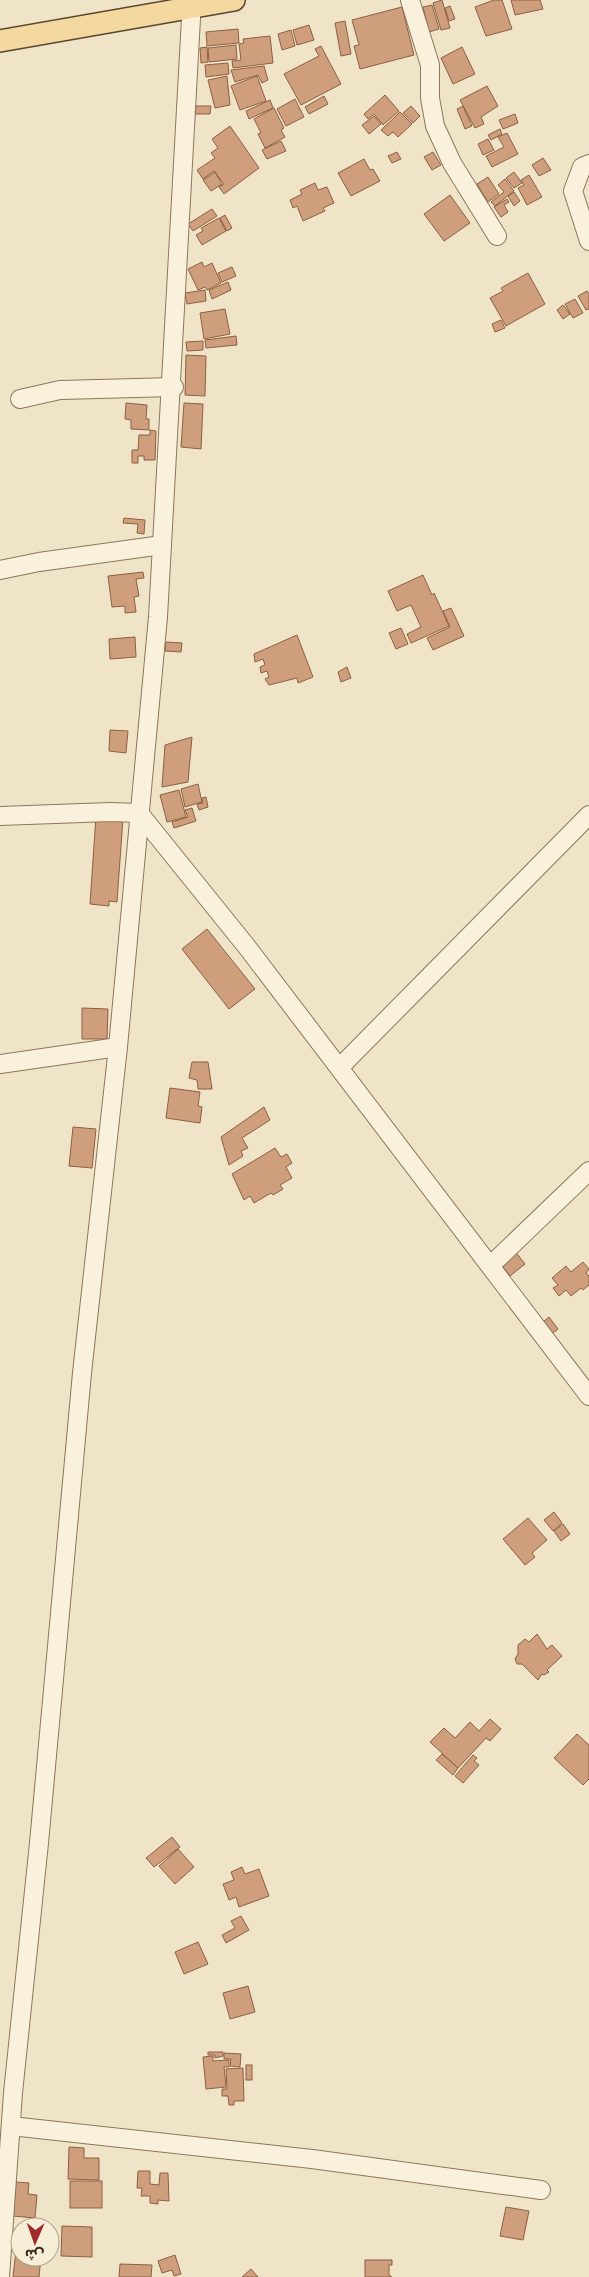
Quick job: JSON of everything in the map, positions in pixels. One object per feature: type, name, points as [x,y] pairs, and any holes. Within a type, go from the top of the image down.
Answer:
[{"type":"main road","points":[[0,41],[192,4],[234,0]]},
{"type":"street","points":[[410,0],[430,65],[430,98],[435,126],[452,163],[497,236]]},
{"type":"street","points":[[0,2277],[11,2126],[82,1373],[118,1047],[158,617],[192,4]]},
{"type":"street","points":[[589,164],[582,167],[573,191],[589,241]]},
{"type":"street","points":[[20,399],[60,390],[172,387]]},
{"type":"street","points":[[0,570],[39,562],[162,545]]},
{"type":"street","points":[[0,816],[110,812],[139,813],[248,947],[589,1396]]},
{"type":"street","points":[[340,1067],[589,815]]},
{"type":"street","points":[[0,1064],[118,1047]]},
{"type":"street","points":[[491,1265],[589,1171]]},
{"type":"street","points":[[11,2126],[312,2160],[541,2190]]},
{"type":"building","points":[[442,0],[450,28],[441,30],[433,3]]},
{"type":"building","points":[[494,0],[502,0],[512,29],[486,36],[475,7]]},
{"type":"building","points":[[511,0],[540,0],[543,9],[515,15]]},
{"type":"building","points":[[432,5],[439,29],[429,32],[423,7]]},
{"type":"building","points":[[450,6],[455,19],[449,21],[445,8]]},
{"type":"building","points":[[402,7],[414,55],[360,69],[354,46],[359,45],[352,20]]},
{"type":"building","points":[[345,21],[351,54],[341,56],[335,23]]},
{"type":"building","points":[[309,25],[314,40],[297,45],[293,30]]},
{"type":"building","points":[[238,29],[239,43],[207,46],[206,32]]},
{"type":"building","points":[[291,30],[295,46],[282,50],[278,34]]},
{"type":"building","points":[[270,36],[273,63],[233,68],[232,61],[241,60],[239,44],[244,43],[243,39]]},
{"type":"building","points":[[236,45],[237,59],[209,62],[208,48]]},
{"type":"building","points":[[321,46],[341,84],[301,105],[284,74],[319,56],[315,49]]},
{"type":"building","points":[[207,47],[208,62],[201,63],[200,48]]},
{"type":"building","points":[[462,47],[475,74],[453,84],[441,58]]},
{"type":"building","points":[[228,63],[229,74],[206,77],[205,65]]},
{"type":"building","points":[[264,66],[268,80],[262,83],[258,75],[235,82],[231,70]]},
{"type":"building","points":[[227,76],[230,105],[215,108],[208,80]]},
{"type":"building","points":[[257,76],[266,101],[240,110],[231,86]]},
{"type":"building","points":[[487,86],[498,106],[481,117],[484,124],[475,128],[460,100]]},
{"type":"building","points":[[385,95],[399,111],[383,125],[374,114],[368,119],[364,114]]},
{"type":"building","points":[[324,96],[328,104],[309,114],[305,107]]},
{"type":"building","points":[[295,99],[304,117],[286,126],[277,109]]},
{"type":"building","points":[[270,100],[273,108],[249,119],[246,111]]},
{"type":"building","points":[[196,106],[211,106],[210,114],[195,114]]},
{"type":"building","points":[[411,106],[420,116],[413,123],[403,113]]},
{"type":"building","points":[[463,106],[472,126],[465,129],[457,109]]},
{"type":"building","points":[[274,108],[284,128],[281,130],[285,137],[265,148],[258,134],[261,133],[254,119]]},
{"type":"building","points":[[400,112],[412,124],[398,137],[393,132],[388,136],[381,130]]},
{"type":"building","points":[[515,114],[518,123],[503,129],[499,120]]},
{"type":"building","points":[[374,116],[381,124],[369,134],[362,125]]},
{"type":"building","points":[[230,126],[259,168],[224,194],[219,187],[224,184],[214,171],[203,179],[197,170],[215,158],[211,153],[218,148],[212,139]]},
{"type":"building","points":[[500,129],[502,134],[491,140],[488,135]]},
{"type":"building","points":[[507,133],[518,154],[492,167],[486,156],[504,147],[498,137]]},
{"type":"building","points":[[488,139],[494,150],[483,155],[478,144]]},
{"type":"building","points":[[281,141],[286,151],[267,159],[262,150]]},
{"type":"building","points":[[397,152],[401,159],[392,163],[388,156]]},
{"type":"building","points":[[433,152],[441,165],[432,170],[424,157]]},
{"type":"building","points":[[543,158],[551,170],[539,176],[532,165]]},
{"type":"building","points":[[364,159],[370,170],[373,169],[380,181],[351,196],[338,173]]},
{"type":"building","points":[[215,172],[222,184],[211,191],[203,180]]},
{"type":"building","points":[[514,172],[522,183],[514,188],[506,178]]},
{"type":"building","points":[[529,175],[542,197],[527,205],[518,188],[524,185],[521,180]]},
{"type":"building","points":[[488,177],[499,194],[488,202],[477,184]]},
{"type":"building","points":[[505,179],[514,191],[495,206],[491,202],[504,192],[498,185]]},
{"type":"building","points":[[315,183],[318,190],[327,187],[334,203],[323,208],[325,211],[303,221],[297,206],[293,208],[290,200],[302,194],[300,190]]},
{"type":"building","points":[[514,192],[520,201],[514,206],[508,196]]},
{"type":"building","points":[[450,195],[470,223],[444,241],[424,214]]},
{"type":"building","points":[[507,199],[509,202],[504,205],[508,212],[501,217],[494,207]]},
{"type":"building","points":[[212,209],[217,216],[193,231],[188,224]]},
{"type":"building","points":[[225,215],[232,228],[227,231],[220,218]]},
{"type":"building","points":[[219,218],[226,231],[202,245],[196,235],[203,231],[201,228]]},
{"type":"building","points":[[202,262],[204,267],[212,263],[221,283],[207,290],[205,287],[198,290],[188,269]]},
{"type":"building","points":[[232,267],[236,276],[222,282],[218,273]]},
{"type":"building","points":[[528,273],[545,304],[506,326],[490,298],[503,291],[501,288]]},
{"type":"building","points":[[228,282],[231,290],[212,299],[209,290]]},
{"type":"building","points":[[205,290],[206,301],[187,304],[185,293]]},
{"type":"building","points":[[587,291],[589,294],[589,309],[586,310],[578,296]]},
{"type":"building","points":[[575,299],[583,313],[573,318],[565,304]]},
{"type":"building","points":[[563,305],[570,314],[563,319],[557,310]]},
{"type":"building","points":[[225,309],[230,334],[204,339],[200,313]]},
{"type":"building","points":[[501,320],[505,328],[495,332],[492,324]]},
{"type":"building","points":[[236,336],[237,345],[206,348],[205,340]]},
{"type":"building","points":[[203,341],[203,350],[187,351],[186,342]]},
{"type":"building","points":[[186,355],[206,356],[205,396],[185,395]]},
{"type":"building","points":[[126,403],[147,405],[146,419],[149,419],[149,430],[131,429],[131,420],[125,419]]},
{"type":"building","points":[[184,403],[203,404],[201,449],[181,447]]},
{"type":"building","points":[[150,430],[156,431],[155,460],[144,460],[144,456],[138,456],[138,463],[132,463],[132,450],[138,450],[139,435],[150,435]]},
{"type":"building","points":[[124,518],[145,520],[144,534],[137,533],[138,524],[123,523]]},
{"type":"building","points":[[143,572],[144,578],[136,579],[139,596],[134,597],[136,612],[125,613],[125,606],[112,607],[108,576]]},
{"type":"building","points":[[423,575],[432,595],[434,593],[449,626],[411,643],[407,634],[421,627],[411,605],[397,611],[388,591]]},
{"type":"building","points":[[451,608],[464,636],[433,650],[427,638],[450,627],[443,611]]},
{"type":"building","points":[[401,628],[408,644],[396,649],[389,633]]},
{"type":"building","points":[[297,635],[313,677],[298,683],[297,678],[269,685],[265,679],[269,677],[267,671],[261,673],[260,667],[265,665],[263,659],[255,662],[254,654]]},
{"type":"building","points":[[135,637],[136,657],[110,659],[109,639]]},
{"type":"building","points":[[166,642],[182,643],[181,652],[165,651]]},
{"type":"building","points":[[347,667],[351,678],[341,682],[338,672]]},
{"type":"building","points":[[110,730],[128,731],[126,753],[109,751]]},
{"type":"building","points":[[192,737],[188,782],[162,787],[165,745]]},
{"type":"building","points":[[198,784],[202,802],[185,807],[181,789]]},
{"type":"building","points":[[179,790],[186,817],[167,822],[160,795]]},
{"type":"building","points":[[206,797],[208,807],[199,810],[197,804],[203,803],[202,798]]},
{"type":"building","points":[[192,808],[196,821],[174,828],[172,822],[188,817],[185,810]]},
{"type":"building","points":[[96,816],[123,818],[117,902],[109,901],[109,906],[90,904]]},
{"type":"building","points":[[207,929],[255,989],[229,1009],[182,949]]},
{"type":"building","points":[[82,1008],[108,1009],[107,1039],[82,1039]]},
{"type":"building","points":[[192,1062],[208,1062],[212,1089],[198,1089],[197,1080],[189,1078]]},
{"type":"building","points":[[170,1088],[200,1092],[198,1106],[202,1107],[200,1123],[166,1118]]},
{"type":"building","points":[[264,1107],[270,1120],[242,1138],[248,1148],[241,1151],[243,1156],[229,1165],[221,1137]]},
{"type":"building","points":[[73,1127],[96,1129],[92,1168],[69,1166]]},
{"type":"building","points":[[275,1148],[281,1157],[287,1154],[292,1163],[286,1167],[292,1178],[280,1185],[283,1189],[273,1195],[271,1193],[254,1203],[250,1196],[244,1200],[232,1174]]},
{"type":"building","points":[[514,1250],[525,1264],[510,1276],[499,1262]]},
{"type":"building","points":[[583,1262],[589,1269],[586,1273],[589,1276],[589,1285],[583,1290],[581,1288],[571,1296],[566,1290],[559,1296],[553,1288],[558,1285],[552,1278],[566,1266],[571,1272]]},
{"type":"building","points":[[549,1317],[558,1329],[552,1334],[543,1322]]},
{"type":"building","points":[[554,1512],[562,1523],[553,1531],[544,1520]]},
{"type":"building","points":[[528,1518],[547,1540],[532,1553],[535,1557],[525,1565],[503,1539]]},
{"type":"building","points":[[563,1524],[570,1534],[561,1541],[554,1531]]},
{"type":"building","points":[[537,1634],[547,1649],[552,1645],[562,1656],[547,1670],[549,1672],[544,1675],[542,1674],[538,1680],[522,1664],[517,1664],[515,1659],[518,1654],[518,1645],[525,1639],[529,1642]]},
{"type":"building","points":[[490,1719],[501,1729],[490,1741],[486,1738],[458,1768],[430,1742],[444,1728],[455,1738],[470,1722],[479,1731]]},
{"type":"building","points":[[577,1734],[589,1745],[589,1779],[583,1785],[554,1758]]},
{"type":"building","points":[[442,1754],[458,1768],[453,1775],[436,1760]]},
{"type":"building","points":[[473,1755],[477,1758],[474,1761],[479,1765],[463,1783],[455,1776]]},
{"type":"building","points":[[172,1837],[180,1847],[154,1867],[146,1858]]},
{"type":"building","points":[[178,1849],[194,1867],[175,1884],[159,1866]]},
{"type":"building","points":[[242,1867],[245,1874],[259,1869],[269,1896],[239,1907],[236,1897],[229,1900],[223,1884],[234,1880],[231,1872]]},
{"type":"building","points":[[241,1916],[249,1930],[226,1943],[222,1935],[235,1928],[231,1921]]},
{"type":"building","points":[[198,1942],[208,1964],[184,1974],[175,1952]]},
{"type":"building","points":[[248,1986],[255,2012],[230,2019],[223,1993]]},
{"type":"building","points":[[208,2052],[223,2052],[223,2056],[215,2058],[215,2055],[208,2055]]},
{"type":"building","points":[[224,2053],[241,2054],[240,2067],[230,2066],[231,2059],[224,2059]]},
{"type":"building","points":[[213,2056],[213,2061],[229,2060],[229,2067],[224,2067],[226,2087],[206,2089],[203,2057]]},
{"type":"building","points":[[246,2065],[252,2065],[252,2080],[246,2080]]},
{"type":"building","points":[[243,2068],[244,2101],[234,2101],[234,2105],[229,2105],[228,2096],[222,2096],[222,2089],[227,2089],[226,2069]]},
{"type":"building","points":[[69,2147],[84,2148],[84,2158],[99,2158],[99,2180],[68,2179]]},
{"type":"building","points":[[138,2171],[150,2171],[150,2184],[159,2185],[160,2173],[168,2173],[169,2201],[158,2200],[158,2204],[150,2203],[150,2196],[141,2196],[142,2188],[137,2188]]},
{"type":"building","points":[[70,2181],[102,2181],[102,2208],[70,2208]]},
{"type":"building","points":[[16,2182],[29,2183],[28,2194],[37,2195],[35,2217],[13,2216]]},
{"type":"building","points":[[506,2207],[529,2211],[523,2240],[500,2236]]},
{"type":"building","points":[[62,2226],[92,2227],[92,2257],[61,2256]]},
{"type":"building","points":[[175,2255],[181,2274],[174,2276],[172,2270],[162,2273],[158,2261]]},
{"type":"building","points":[[365,2260],[392,2260],[392,2265],[389,2265],[389,2275],[392,2277],[365,2277]]},
{"type":"building","points":[[120,2264],[152,2265],[151,2277],[119,2277]]},
{"type":"building","points":[[14,2267],[40,2267],[39,2277],[13,2277]]},
{"type":"building","points":[[251,2269],[258,2277],[242,2277]]}]
